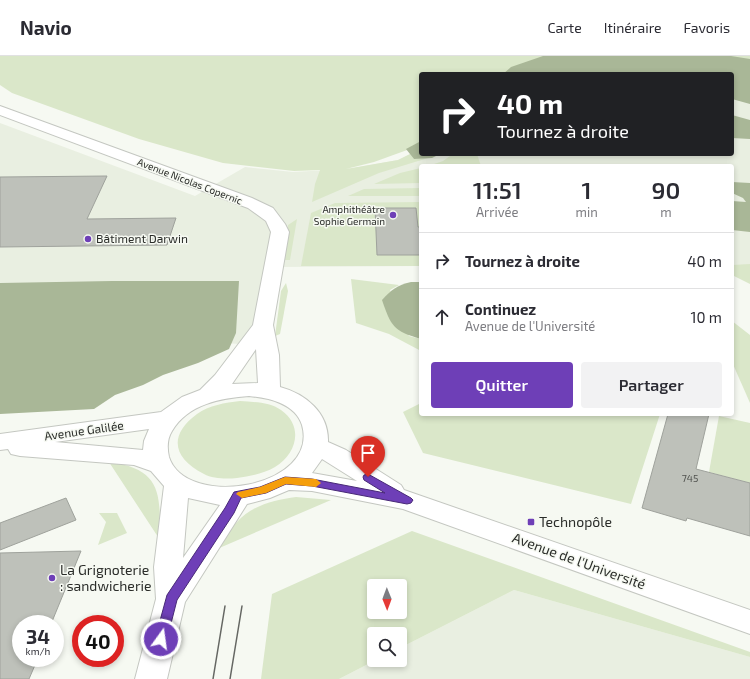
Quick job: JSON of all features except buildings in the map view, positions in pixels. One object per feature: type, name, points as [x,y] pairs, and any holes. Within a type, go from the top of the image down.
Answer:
[{"type":"street","name":"Avenue Nicolas Copernic","points":[[0,110],[230,195],[271,214],[277,222],[280,232],[263,325],[268,355],[269,391]]},
{"type":"street","name":"Avenue Nicolas Copernic","points":[[209,394],[223,380],[263,325]]},
{"type":"street","points":[[151,679],[171,599],[168,567],[168,474],[155,450],[158,434],[167,419],[188,403],[209,394],[229,390],[249,389],[269,391],[288,397],[303,407],[313,420],[317,435],[316,446],[309,459],[299,470],[285,480],[263,490],[238,495],[215,495],[195,491],[168,474]]},
{"type":"street","name":"Avenue Galilée","points":[[0,442],[167,419]]},
{"type":"street","name":"Avenue de l'Université","points":[[316,446],[337,456],[378,484],[407,500]]},
{"type":"street","name":"Avenue Galilée","points":[[0,447],[137,457],[168,474]]},
{"type":"street","name":"Avenue de l'Université","points":[[285,480],[312,482],[407,500],[750,622]]},
{"type":"street","points":[[171,599],[230,510],[238,495]]},
{"type":"shaded area","points":[[750,73],[750,271],[734,270],[734,164],[419,164],[419,266],[279,267],[258,345],[208,342],[0,408],[0,123],[195,196],[245,167],[293,172],[348,169],[398,160],[419,150],[419,156],[734,156],[734,74]]},
{"type":"shaded area","points":[[514,590],[750,657],[750,679],[339,679],[367,665],[367,667],[407,667],[407,644]]},
{"type":"green space","points":[[0,56],[750,56],[750,65],[591,72],[419,72],[419,146],[374,162],[346,169],[398,160],[410,154],[414,159],[428,158],[379,173],[312,202],[315,184],[320,170],[294,171],[223,163],[139,139],[12,93],[0,85]]},
{"type":"green space","points":[[543,56],[731,56],[750,59],[750,104],[734,100],[734,72],[505,72],[511,67]]},
{"type":"green space","points":[[734,116],[750,120],[750,139],[734,138]]},
{"type":"green space","points":[[419,142],[419,156],[436,156],[432,158],[414,159],[406,149]]},
{"type":"green space","points":[[450,156],[478,156],[480,164],[434,164],[443,161]]},
{"type":"green space","points":[[419,168],[419,183],[374,184],[400,173]]},
{"type":"green space","points":[[734,182],[750,183],[750,232],[734,230],[734,201],[746,202],[743,198],[734,194]]},
{"type":"green space","points":[[419,188],[419,196],[348,196],[364,189]]},
{"type":"green space","points":[[419,202],[419,266],[301,266],[311,213],[335,203]]},
{"type":"green space","points":[[297,219],[290,260],[284,260],[288,242],[288,225]]},
{"type":"green space","points":[[750,264],[750,284],[734,276],[734,265]]},
{"type":"green space","points":[[351,279],[399,285],[390,290],[409,336],[419,338],[419,350],[389,334],[356,323]]},
{"type":"green space","points":[[239,281],[236,333],[229,349],[198,363],[163,375],[143,385],[115,395],[94,409],[0,414],[0,283]]},
{"type":"green space","points":[[411,282],[419,282],[419,338],[404,333],[394,326],[388,316],[382,300],[388,293]]},
{"type":"green space","points":[[286,283],[288,291],[280,334],[275,336],[281,291]]},
{"type":"green space","points":[[734,323],[750,335],[750,403],[734,367]]},
{"type":"green space","points":[[240,401],[272,405],[281,410],[293,424],[295,440],[293,447],[283,461],[275,467],[261,473],[237,478],[216,478],[208,476],[194,468],[181,454],[178,447],[178,439],[181,431],[187,422],[207,408]]},
{"type":"green space","points":[[419,404],[419,416],[659,416],[631,504],[423,453],[403,412]]},
{"type":"green space","points":[[719,416],[750,423],[750,483],[709,472]]},
{"type":"green space","points":[[109,462],[140,471],[149,478],[155,487],[160,510],[160,540]]},
{"type":"green space","points":[[296,497],[331,500],[217,549],[231,528],[250,511],[264,504]]},
{"type":"green space","points":[[99,513],[117,513],[127,533],[98,545],[106,522]]},
{"type":"green space","points":[[412,531],[750,652],[750,657],[514,590],[407,644],[407,627],[367,627],[367,665],[339,679],[261,679],[272,594]]},
{"type":"tram line","points":[[213,679],[225,606]]},
{"type":"tram line","points":[[230,679],[242,606]]},
{"type":"slow traffic","points":[[242,494],[263,490],[285,480],[316,483]]},
{"type":"place","name":"Amphithéâtre Sophie Germain","points":[[393,215]]},
{"type":"place","name":"Bâtiment Darwin","points":[[88,239]]},
{"type":"place","name":"Technopôle","points":[[531,522]]},
{"type":"place","name":"La Grignoterie : sandwicherie","points":[[52,578]]},
{"type":"route","points":[[161,639],[171,599],[230,510],[238,495],[263,490],[285,480],[312,482],[407,500],[368,477]]}]
